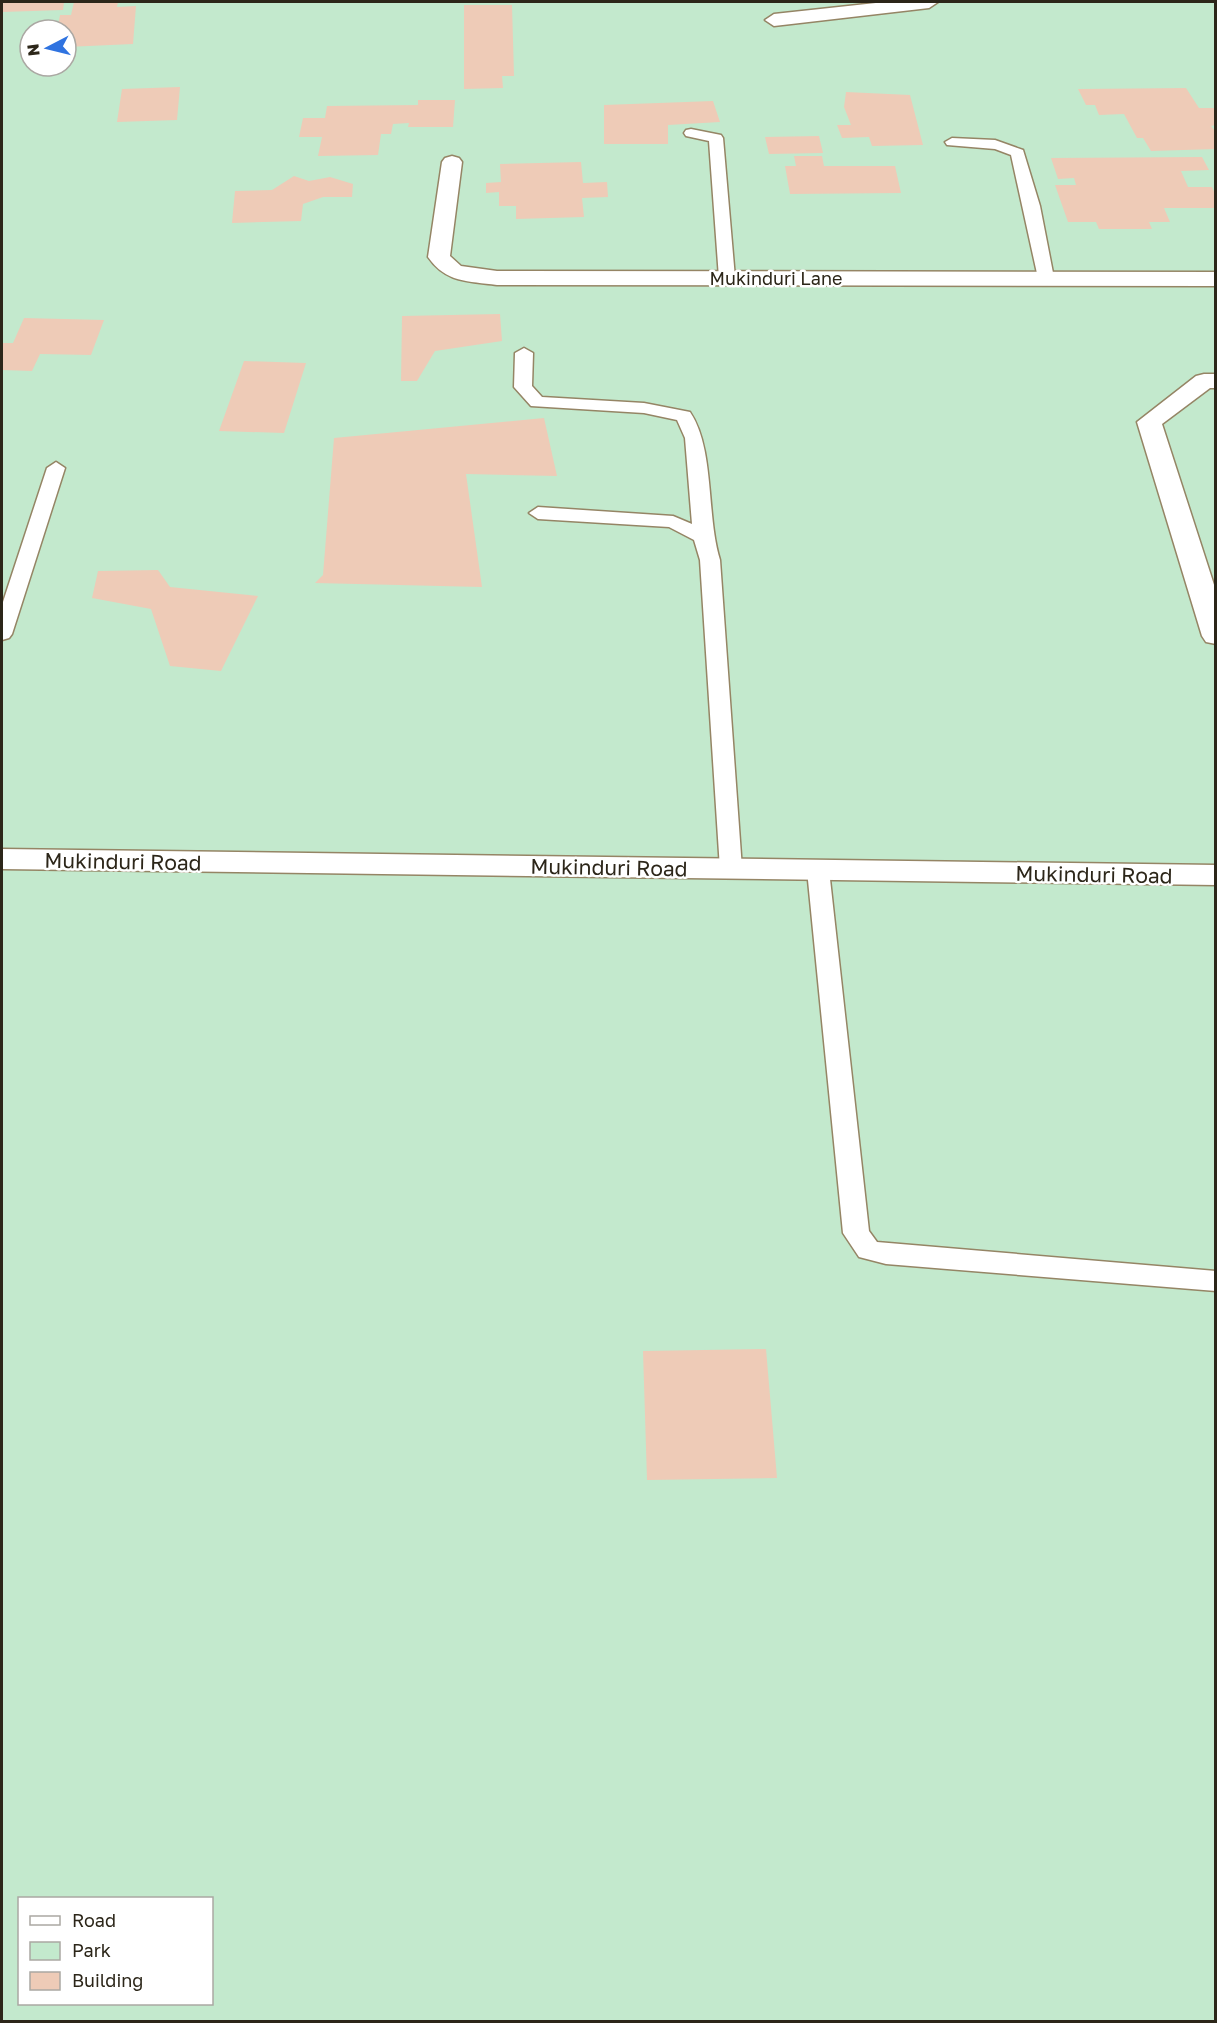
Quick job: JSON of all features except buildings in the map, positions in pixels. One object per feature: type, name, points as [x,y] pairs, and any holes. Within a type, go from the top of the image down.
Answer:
[{"type":"street","points":[[774,20],[929,2]]},
{"type":"street","name":"Mukinduri Lane","points":[[452,162],[439,257],[454,272],[497,278],[1215,279]]},
{"type":"street","points":[[1215,381],[1203,381],[1149,422],[1215,636]]},
{"type":"street","name":"Mukinduri Road","points":[[2,859],[1215,875]]},
{"type":"lane","points":[[691,133],[716,138],[726,278]]},
{"type":"lane","points":[[952,142],[997,145],[1011,148],[1018,153],[1032,206],[1046,278]]},
{"type":"lane","points":[[524,353],[523,387],[537,402],[644,408],[684,416],[694,438],[703,537],[710,560],[730,869]]},
{"type":"lane","points":[[2,634],[56,468]]},
{"type":"lane","points":[[538,513],[673,522],[703,537]]},
{"type":"lane","points":[[818,870],[856,1233],[868,1250],[886,1254],[1215,1281]]},
{"type":"green space","points":[[2,2],[1215,2],[1215,2021],[2,2021]]}]
